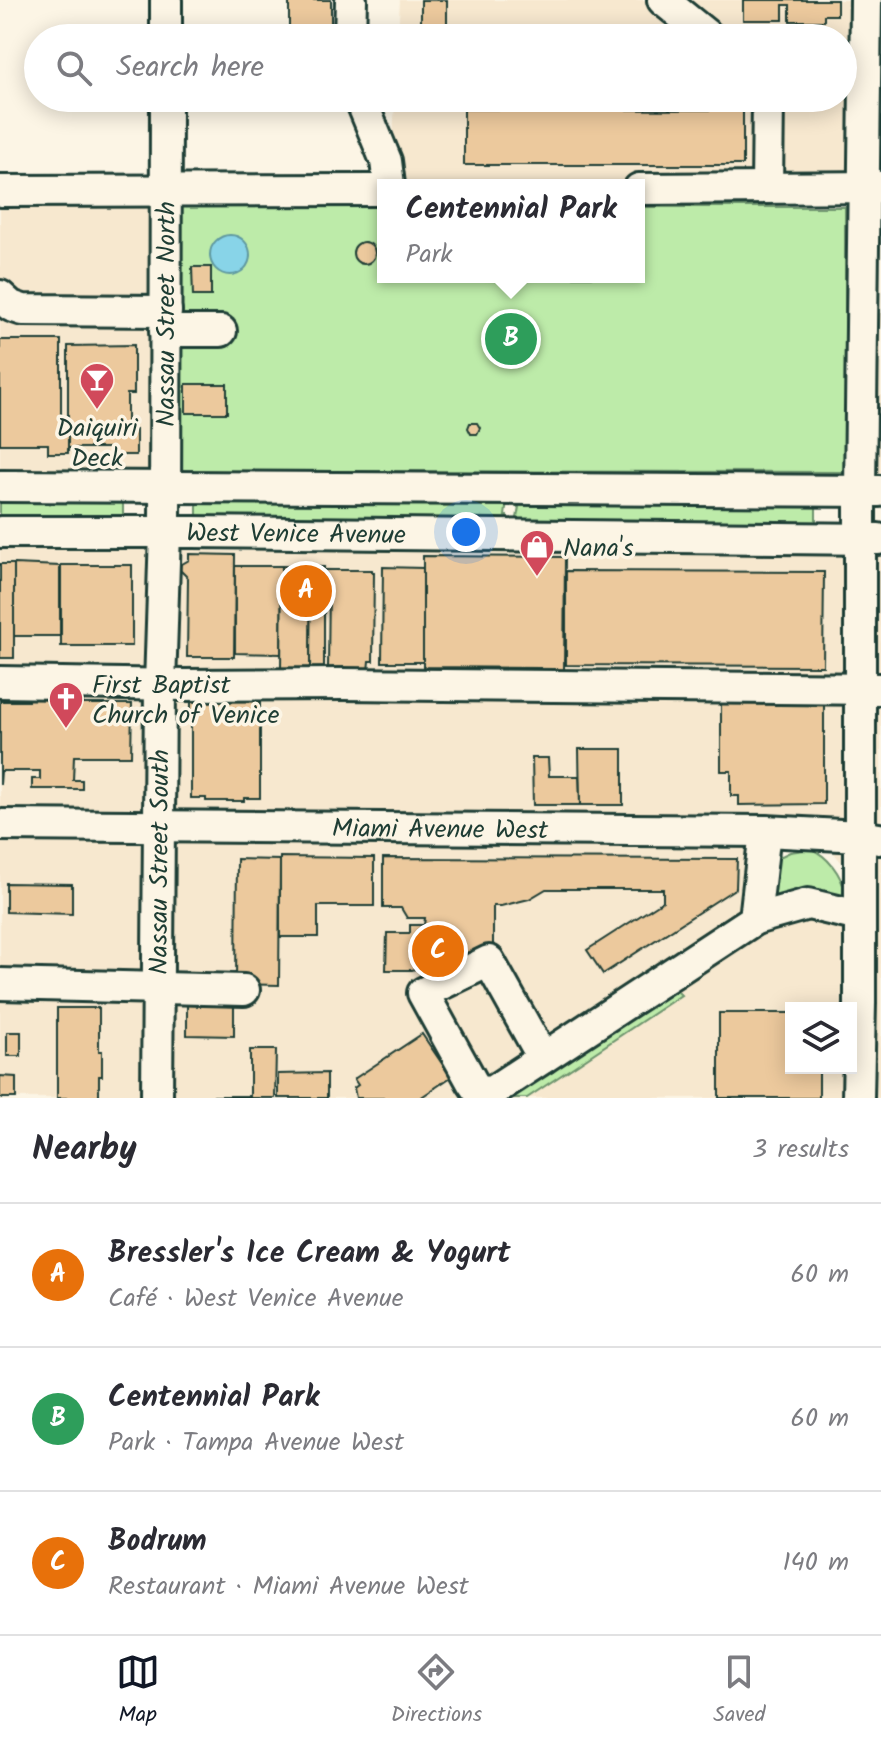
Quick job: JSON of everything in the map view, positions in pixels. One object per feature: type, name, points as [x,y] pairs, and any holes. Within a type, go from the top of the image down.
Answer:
[{"type":"street","points":[[166,0],[166,24]]},
{"type":"street","points":[[350,24],[351,0]]},
{"type":"street","points":[[680,6],[697,24]]},
{"type":"street","points":[[858,1098],[871,1003],[859,916],[871,838],[871,13]]},
{"type":"street","name":"Nassau Street North","points":[[165,532],[166,112]]},
{"type":"street","points":[[366,112],[386,161],[388,179]]},
{"type":"street","points":[[767,188],[768,112]]},
{"type":"street","points":[[645,189],[873,187]]},
{"type":"street","points":[[0,191],[377,190]]},
{"type":"street","points":[[12,303],[165,321],[221,331]]},
{"type":"street","name":"West Venice Avenue","points":[[0,486],[871,491]]},
{"type":"street","name":"West Venice Avenue","points":[[0,532],[871,539]]},
{"type":"street","name":"Nassau Street South","points":[[157,1098],[160,685],[165,532]]},
{"type":"street","points":[[0,682],[870,689]]},
{"type":"street","name":"Miami Avenue West","points":[[0,825],[765,831],[871,838]]},
{"type":"street","points":[[755,919],[765,831]]},
{"type":"street","points":[[543,1058],[489,961],[423,993],[482,1098],[755,919],[808,904],[859,916]]},
{"type":"street","points":[[0,984],[244,990]]},
{"type":"shaded area","points":[[400,0],[881,0],[881,479],[876,479],[877,197],[645,185],[645,179],[391,179],[394,112],[857,112],[857,24],[399,24]]},
{"type":"shaded area","points":[[0,184],[174,197],[168,476],[0,474]]},
{"type":"shaded area","points":[[0,544],[180,546],[218,551],[533,547],[881,551],[881,1098],[0,1098]],"holes":[[[789,842],[821,843],[833,852],[852,880],[842,908],[767,853]]]},
{"type":"green space","points":[[177,206],[377,207],[377,283],[645,283],[645,207],[845,207],[845,472],[177,471]]},
{"type":"green space","points":[[0,496],[123,501],[123,517],[0,520]]},
{"type":"green space","points":[[507,500],[507,523],[197,517],[197,501]]},
{"type":"green space","points":[[516,500],[816,503],[816,524],[516,524],[519,507],[516,507]]},
{"type":"green space","points":[[811,849],[833,866],[845,892],[839,899],[775,901],[770,898],[773,860],[790,852]]},
{"type":"green space","points":[[672,986],[681,995],[527,1098],[506,1098]]},
{"type":"water","points":[[230,235],[244,241],[250,255],[244,269],[230,275],[216,269],[210,255],[216,241]]},
{"type":"building","points":[[289,0],[331,0],[331,24],[289,24]]},
{"type":"building","points":[[421,0],[447,0],[447,24],[421,24]]},
{"type":"building","points":[[743,0],[837,0],[837,15],[824,15],[824,21],[790,21],[790,5],[783,5],[783,20],[743,20]]},
{"type":"building","points":[[464,112],[743,112],[743,165],[464,165]]},
{"type":"building","points":[[364,242],[372,245],[375,253],[372,261],[364,264],[356,261],[353,253],[356,245]]},
{"type":"building","points":[[192,267],[211,267],[211,296],[193,296]]},
{"type":"building","points":[[0,340],[61,340],[61,427],[68,427],[68,453],[48,453],[48,444],[0,444]]},
{"type":"building","name":"Daiquiri Deck","points":[[134,345],[134,394],[127,394],[127,430],[136,430],[136,455],[110,455],[110,448],[68,448],[68,346]]},
{"type":"building","points":[[186,384],[227,384],[227,413],[186,413]]},
{"type":"building","points":[[470,423],[477,423],[480,428],[477,434],[471,434],[468,428]]},
{"type":"building","points":[[189,554],[235,555],[234,657],[187,657],[188,578],[177,567],[189,560]]},
{"type":"building","points":[[423,556],[565,557],[564,671],[423,667]]},
{"type":"building","points":[[0,564],[14,564],[14,658],[0,658]]},
{"type":"building","points":[[14,564],[60,566],[60,636],[14,636]]},
{"type":"building","points":[[61,565],[132,565],[132,646],[61,646]]},
{"type":"building","points":[[235,566],[282,566],[281,654],[235,653]]},
{"type":"building","points":[[282,566],[311,567],[310,670],[281,670]]},
{"type":"building","points":[[311,567],[324,567],[324,670],[310,670]]},
{"type":"building","points":[[383,567],[423,568],[423,662],[382,662]]},
{"type":"building","points":[[324,570],[374,572],[373,661],[369,661],[368,671],[328,668],[329,588],[324,588]]},
{"type":"building","points":[[566,571],[824,572],[823,666],[566,665]]},
{"type":"building","name":"First Baptist Church of Venice","points":[[28,696],[83,696],[83,704],[132,704],[131,756],[74,756],[73,780],[82,780],[82,789],[32,789],[32,779],[40,779],[40,771],[1,771],[0,785],[0,701],[28,701]]},
{"type":"building","points":[[191,697],[260,697],[260,798],[206,801],[206,798],[191,798]]},
{"type":"building","points":[[721,704],[824,704],[824,804],[739,805],[739,796],[731,796],[731,771],[721,771]]},
{"type":"building","points":[[579,749],[623,749],[623,805],[580,805]]},
{"type":"building","points":[[532,758],[548,758],[549,776],[579,776],[580,805],[533,805]]},
{"type":"building","points":[[280,857],[374,858],[374,906],[318,906],[318,937],[280,937]]},
{"type":"building","points":[[383,858],[737,859],[736,888],[603,974],[587,950],[663,901],[663,889],[546,889],[529,899],[493,906],[493,945],[412,970],[386,970],[387,933],[410,933],[410,925],[424,925],[425,918],[407,918],[401,908],[383,908]]},
{"type":"building","points":[[237,859],[280,860],[279,985],[236,984]]},
{"type":"building","points":[[6,883],[72,884],[72,914],[6,912]]},
{"type":"building","points":[[187,1005],[234,1005],[234,1036],[187,1035]]},
{"type":"building","points":[[57,1008],[99,1008],[102,1076],[99,1076],[99,1098],[57,1098]]},
{"type":"building","points":[[719,1013],[785,1013],[785,1074],[819,1074],[819,1098],[719,1098]]},
{"type":"building","points":[[7,1032],[21,1032],[21,1056],[7,1056]]},
{"type":"building","points":[[422,1034],[451,1077],[420,1098],[356,1098],[354,1088],[358,1085],[354,1079]]},
{"type":"building","points":[[250,1050],[276,1050],[275,1098],[191,1098],[250,1096]]},
{"type":"building","points":[[327,1073],[327,1098],[278,1098],[278,1074]]},
{"type":"building","points":[[0,1076],[16,1077],[16,1098],[0,1098]]},
{"type":"place","name":"Centennial Park","points":[[511,339]]},
{"type":"place","name":"Daiquiri Deck","points":[[97,411]]},
{"type":"place","name":"Nana's","points":[[537,578]]},
{"type":"place","name":"Bressler's Ice Cream & Yogurt","points":[[306,591]]},
{"type":"place","name":"First Baptist Church of Venice","points":[[66,730]]},
{"type":"place","name":"Bodrum","points":[[438,951]]}]
